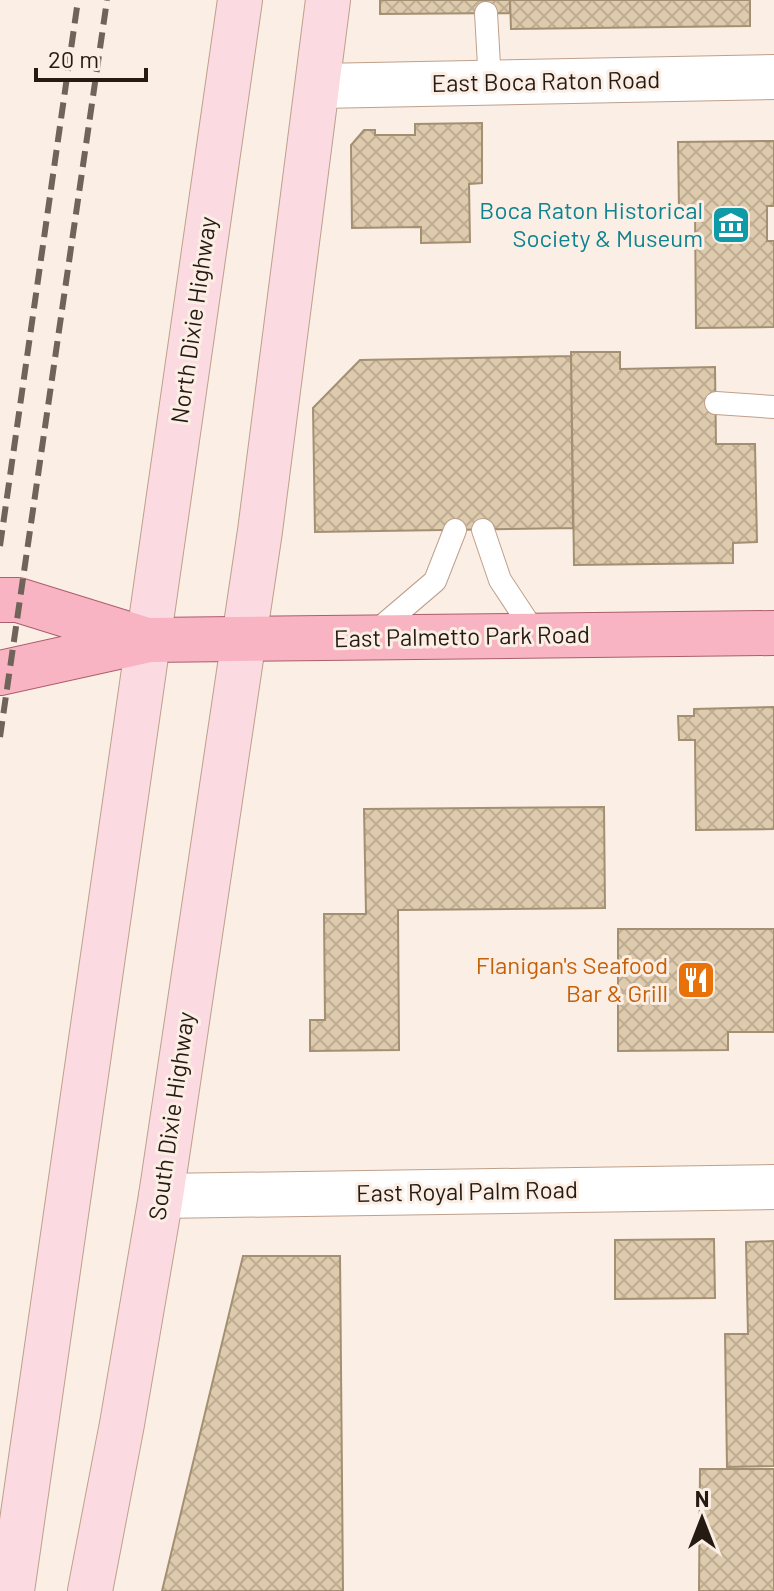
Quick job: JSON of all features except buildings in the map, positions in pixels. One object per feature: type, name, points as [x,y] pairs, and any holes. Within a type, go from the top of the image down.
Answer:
[{"type":"main road","name":"North Dixie Highway","points":[[149,640],[240,0]]},
{"type":"main road","points":[[243,639],[319,86],[328,0]]},
{"type":"main road","points":[[0,600],[18,600],[149,640]]},
{"type":"main road","name":"East Palmetto Park Road","points":[[149,640],[774,633]]},
{"type":"main road","name":"South Dixie Highway","points":[[90,1591],[161,1196],[243,639]]},
{"type":"main road","points":[[0,673],[149,640]]},
{"type":"main road","points":[[12,1591],[149,640]]},
{"type":"street","name":"East Boca Raton Road","points":[[319,86],[774,77]]},
{"type":"street","name":"East Royal Palm Road","points":[[161,1196],[774,1187]]},
{"type":"lane","points":[[486,13],[490,83]]},
{"type":"lane","points":[[716,403],[774,407]]},
{"type":"lane","points":[[368,638],[435,581],[455,530]]},
{"type":"lane","points":[[483,530],[500,580],[537,636]]},
{"type":"railway","points":[[0,546],[78,0]]},
{"type":"railway","points":[[0,737],[107,0]]},
{"type":"place","name":"Boca Raton Historical Society & Museum","points":[[731,225]]},
{"type":"place","name":"Flanigan's Seafood Bar & Grill","points":[[696,980]]}]
